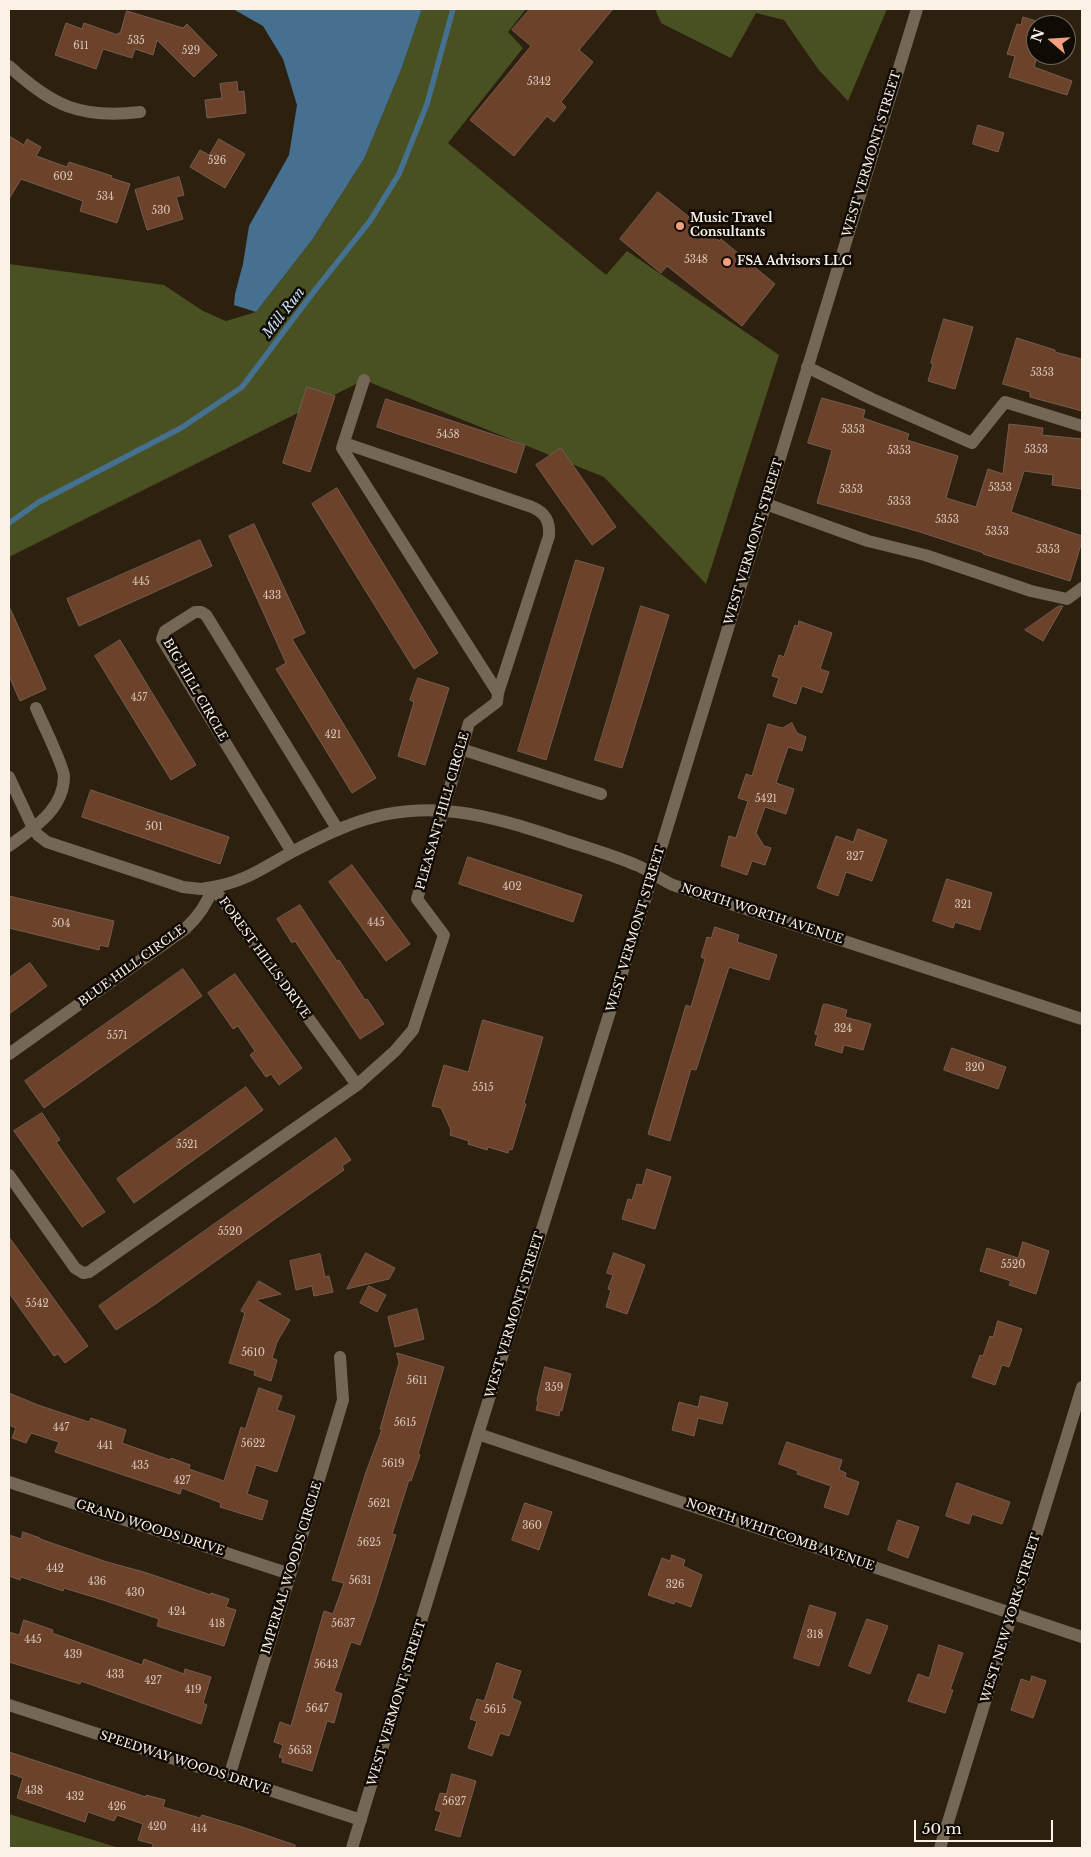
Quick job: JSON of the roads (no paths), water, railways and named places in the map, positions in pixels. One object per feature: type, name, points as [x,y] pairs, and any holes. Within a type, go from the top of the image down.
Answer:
[{"type":"street","name":"WEST VERMONT STREET","points":[[352,1848],[478,1434],[653,874],[917,9]]},
{"type":"street","points":[[9,66],[41,93],[64,106],[98,114],[116,115],[140,112]]},
{"type":"street","points":[[807,367],[872,399],[972,444],[1005,402],[1082,426]]},
{"type":"street","points":[[364,380],[342,448],[498,693]]},
{"type":"street","name":"PLEASANT HILL CIRCLE","points":[[344,443],[532,507],[543,514],[548,520],[549,536],[498,693],[497,702],[469,723],[417,899],[444,935],[413,1030],[396,1051],[357,1085]]},
{"type":"street","points":[[766,504],[868,541],[925,555],[1031,591],[1067,599],[1082,588]]},
{"type":"street","name":"BIG HILL CIRCLE","points":[[292,852],[162,639],[165,631],[195,612],[201,612],[206,615],[338,830]]},
{"type":"street","points":[[9,846],[53,810],[61,794],[64,774],[36,708]]},
{"type":"street","points":[[461,748],[601,794]]},
{"type":"street","name":"FOREST HILLS DRIVE","points":[[9,778],[33,828],[38,835],[51,844],[183,887],[213,888],[357,1085]]},
{"type":"street","points":[[213,888],[235,883],[251,876],[292,852],[362,821],[394,812],[411,810],[443,811]]},
{"type":"street","name":"NORTH WORTH AVENUE","points":[[443,811],[482,815],[510,822],[637,865],[673,885],[1082,1019]]},
{"type":"street","name":"BLUE HILL CIRCLE","points":[[9,1054],[185,929],[198,916],[213,888]]},
{"type":"street","points":[[9,1175],[75,1268],[83,1273],[89,1272],[357,1085]]},
{"type":"street","name":"IMPERIAL WOODS CIRCLE","points":[[228,1777],[343,1400],[340,1357]]},
{"type":"street","name":"WEST NEW YORK STREET","points":[[940,1848],[1082,1387]]},
{"type":"street","name":"NORTH WHITCOMB AVENUE","points":[[478,1434],[1082,1637]]},
{"type":"street","name":"GRAND WOODS DRIVE","points":[[9,1482],[290,1574]]},
{"type":"street","name":"SPEEDWAY WOODS DRIVE","points":[[9,1705],[361,1820]]},
{"type":"water","points":[[233,9],[422,9],[401,70],[364,159],[312,240],[256,312],[234,305],[235,294],[243,264],[249,226],[289,155],[297,105],[283,59],[263,26]]},
{"type":"waterway","name":"Mill Run","points":[[9,523],[39,502],[181,428],[242,387],[370,221],[399,174],[427,104],[453,9]]},
{"type":"place","name":"Music Travel Consultants","points":[[680,226]]},
{"type":"place","name":"FSA Advisors LLC","points":[[727,262]]}]
